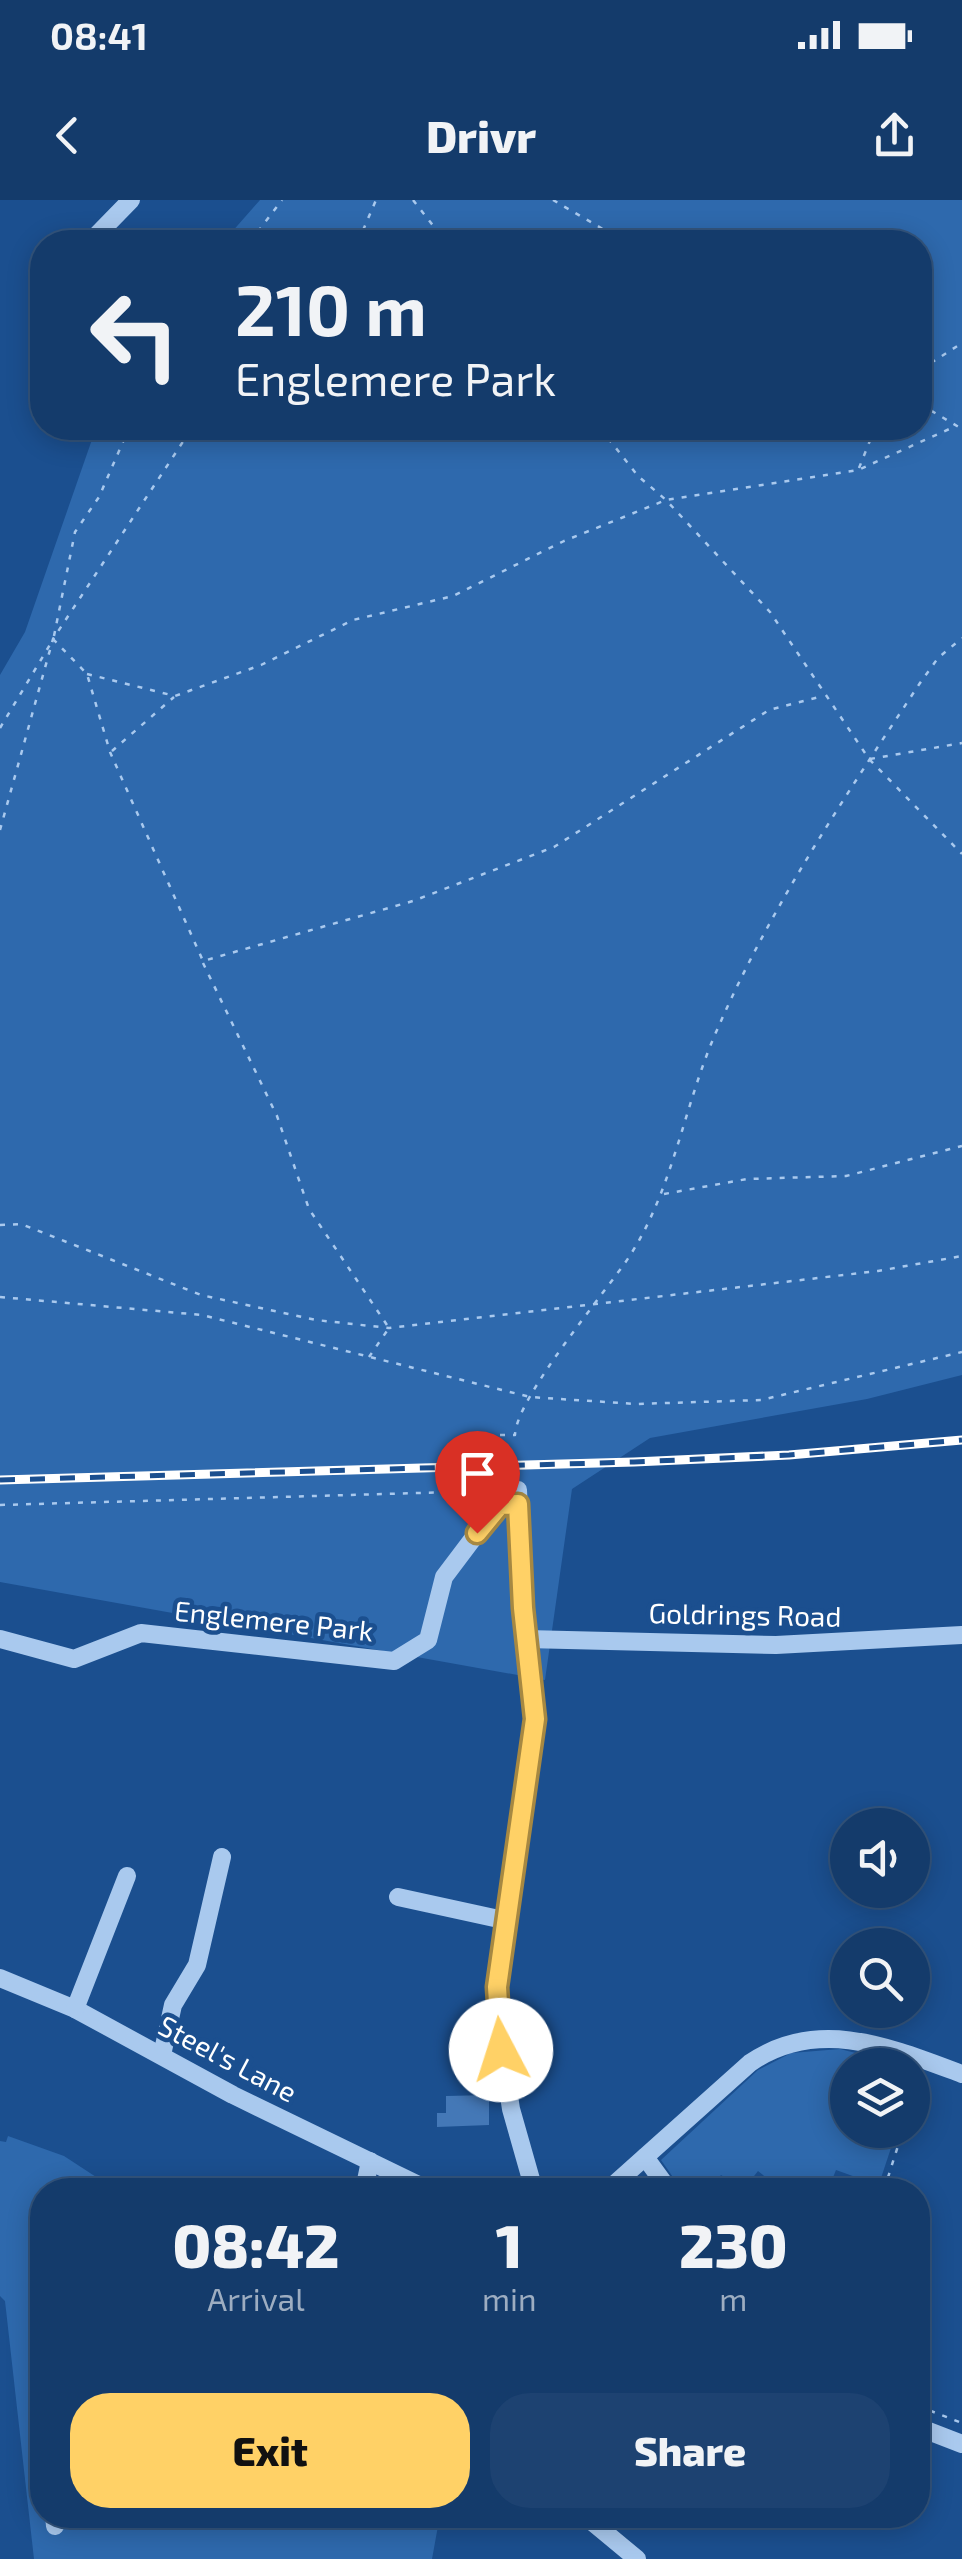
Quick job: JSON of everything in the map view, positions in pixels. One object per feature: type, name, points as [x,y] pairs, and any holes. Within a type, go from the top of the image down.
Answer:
[{"type":"street","points":[[101,230],[130,200]]},
{"type":"street","points":[[517,1495],[534,1737],[496,2010],[511,2109],[531,2178]]},
{"type":"street","name":"Englemere Park","points":[[0,1639],[74,1659],[141,1633],[394,1661],[428,1640],[444,1576],[493,1512],[517,1495]]},
{"type":"street","name":"Goldrings Road","points":[[526,1639],[776,1645],[962,1636]]},
{"type":"street","points":[[162,2055],[174,2005],[197,1964],[222,1857]]},
{"type":"street","points":[[75,2009],[127,1876]]},
{"type":"street","points":[[398,1896],[508,1922]]},
{"type":"street","name":"Steel's Lane","points":[[0,1978],[75,2009],[404,2178]]},
{"type":"street","points":[[621,2178],[750,2063],[770,2050],[798,2040],[858,2040],[883,2048]]},
{"type":"street","points":[[930,2063],[962,2074]]},
{"type":"street","points":[[645,2157],[660,2178]]},
{"type":"street","points":[[366,2178],[370,2161]]},
{"type":"street","points":[[930,2432],[962,2444]]},
{"type":"street","points":[[600,2528],[637,2559]]},
{"type":"path","points":[[259,230],[282,200]]},
{"type":"path","points":[[363,230],[376,200]]},
{"type":"path","points":[[414,200],[437,230]]},
{"type":"path","points":[[553,200],[604,230]]},
{"type":"path","points":[[932,362],[962,343]]},
{"type":"path","points":[[932,411],[962,429]]},
{"type":"path","points":[[932,437],[956,426]]},
{"type":"path","points":[[0,830],[54,639],[75,532],[99,497],[124,440]]},
{"type":"path","points":[[0,728],[184,440]]},
{"type":"path","points":[[610,440],[638,476],[666,500],[770,612],[868,759],[962,854]]},
{"type":"path","points":[[858,470],[871,440]]},
{"type":"path","points":[[110,752],[175,696],[261,665],[353,620],[453,596],[564,541],[666,500],[858,470],[925,440]]},
{"type":"path","points":[[0,1505],[517,1495],[515,1474],[496,1475],[495,1435],[515,1435],[530,1397],[632,1254],[662,1194],[695,1082],[791,880],[938,658],[962,638]]},
{"type":"path","points":[[54,639],[87,674],[110,752],[202,961],[277,1116],[309,1208],[388,1328]]},
{"type":"path","points":[[87,674],[175,696]]},
{"type":"path","points":[[202,961],[413,901],[554,847],[769,710],[823,696]]},
{"type":"path","points":[[868,759],[962,743]]},
{"type":"path","points":[[662,1194],[748,1180],[846,1176],[962,1146]]},
{"type":"path","points":[[0,1226],[20,1224],[201,1294],[316,1320],[388,1328],[878,1271],[962,1256]]},
{"type":"path","points":[[0,1297],[202,1315],[530,1397],[636,1404],[761,1400],[962,1352]]},
{"type":"path","points":[[368,1358],[388,1328]]},
{"type":"path","points":[[888,2178],[897,2148]]},
{"type":"path","points":[[930,2411],[962,2424]]},
{"type":"shaded area","points":[[260,200],[962,200],[962,1375],[867,1399],[650,1438],[572,1489],[545,1680],[0,1582],[0,675],[25,632],[92,440],[932,440],[932,230],[234,230]]},
{"type":"shaded area","points":[[830,2050],[830,2148],[891,2148],[881,2178],[858,2178],[836,2170],[833,2178],[767,2178],[758,2171],[752,2178],[721,2175],[674,2178],[661,2160],[758,2070],[791,2053]]},
{"type":"shaded area","points":[[8,2136],[64,2156],[98,2178],[30,2178],[30,2523],[5,2301],[0,2296],[0,2141],[6,2142]]},
{"type":"shaded area","points":[[31,2528],[438,2528],[432,2559],[34,2559]]},
{"type":"building","points":[[489,2095],[489,2125],[437,2127],[437,2113],[446,2113],[446,2096]]},
{"type":"railway","points":[[0,1480],[634,1462],[789,1455],[962,1440]]},
{"type":"route","points":[[477,1533],[500,1505],[518,1504],[523,1608],[535,1719],[533,1756],[497,1987],[501,2050]]}]
